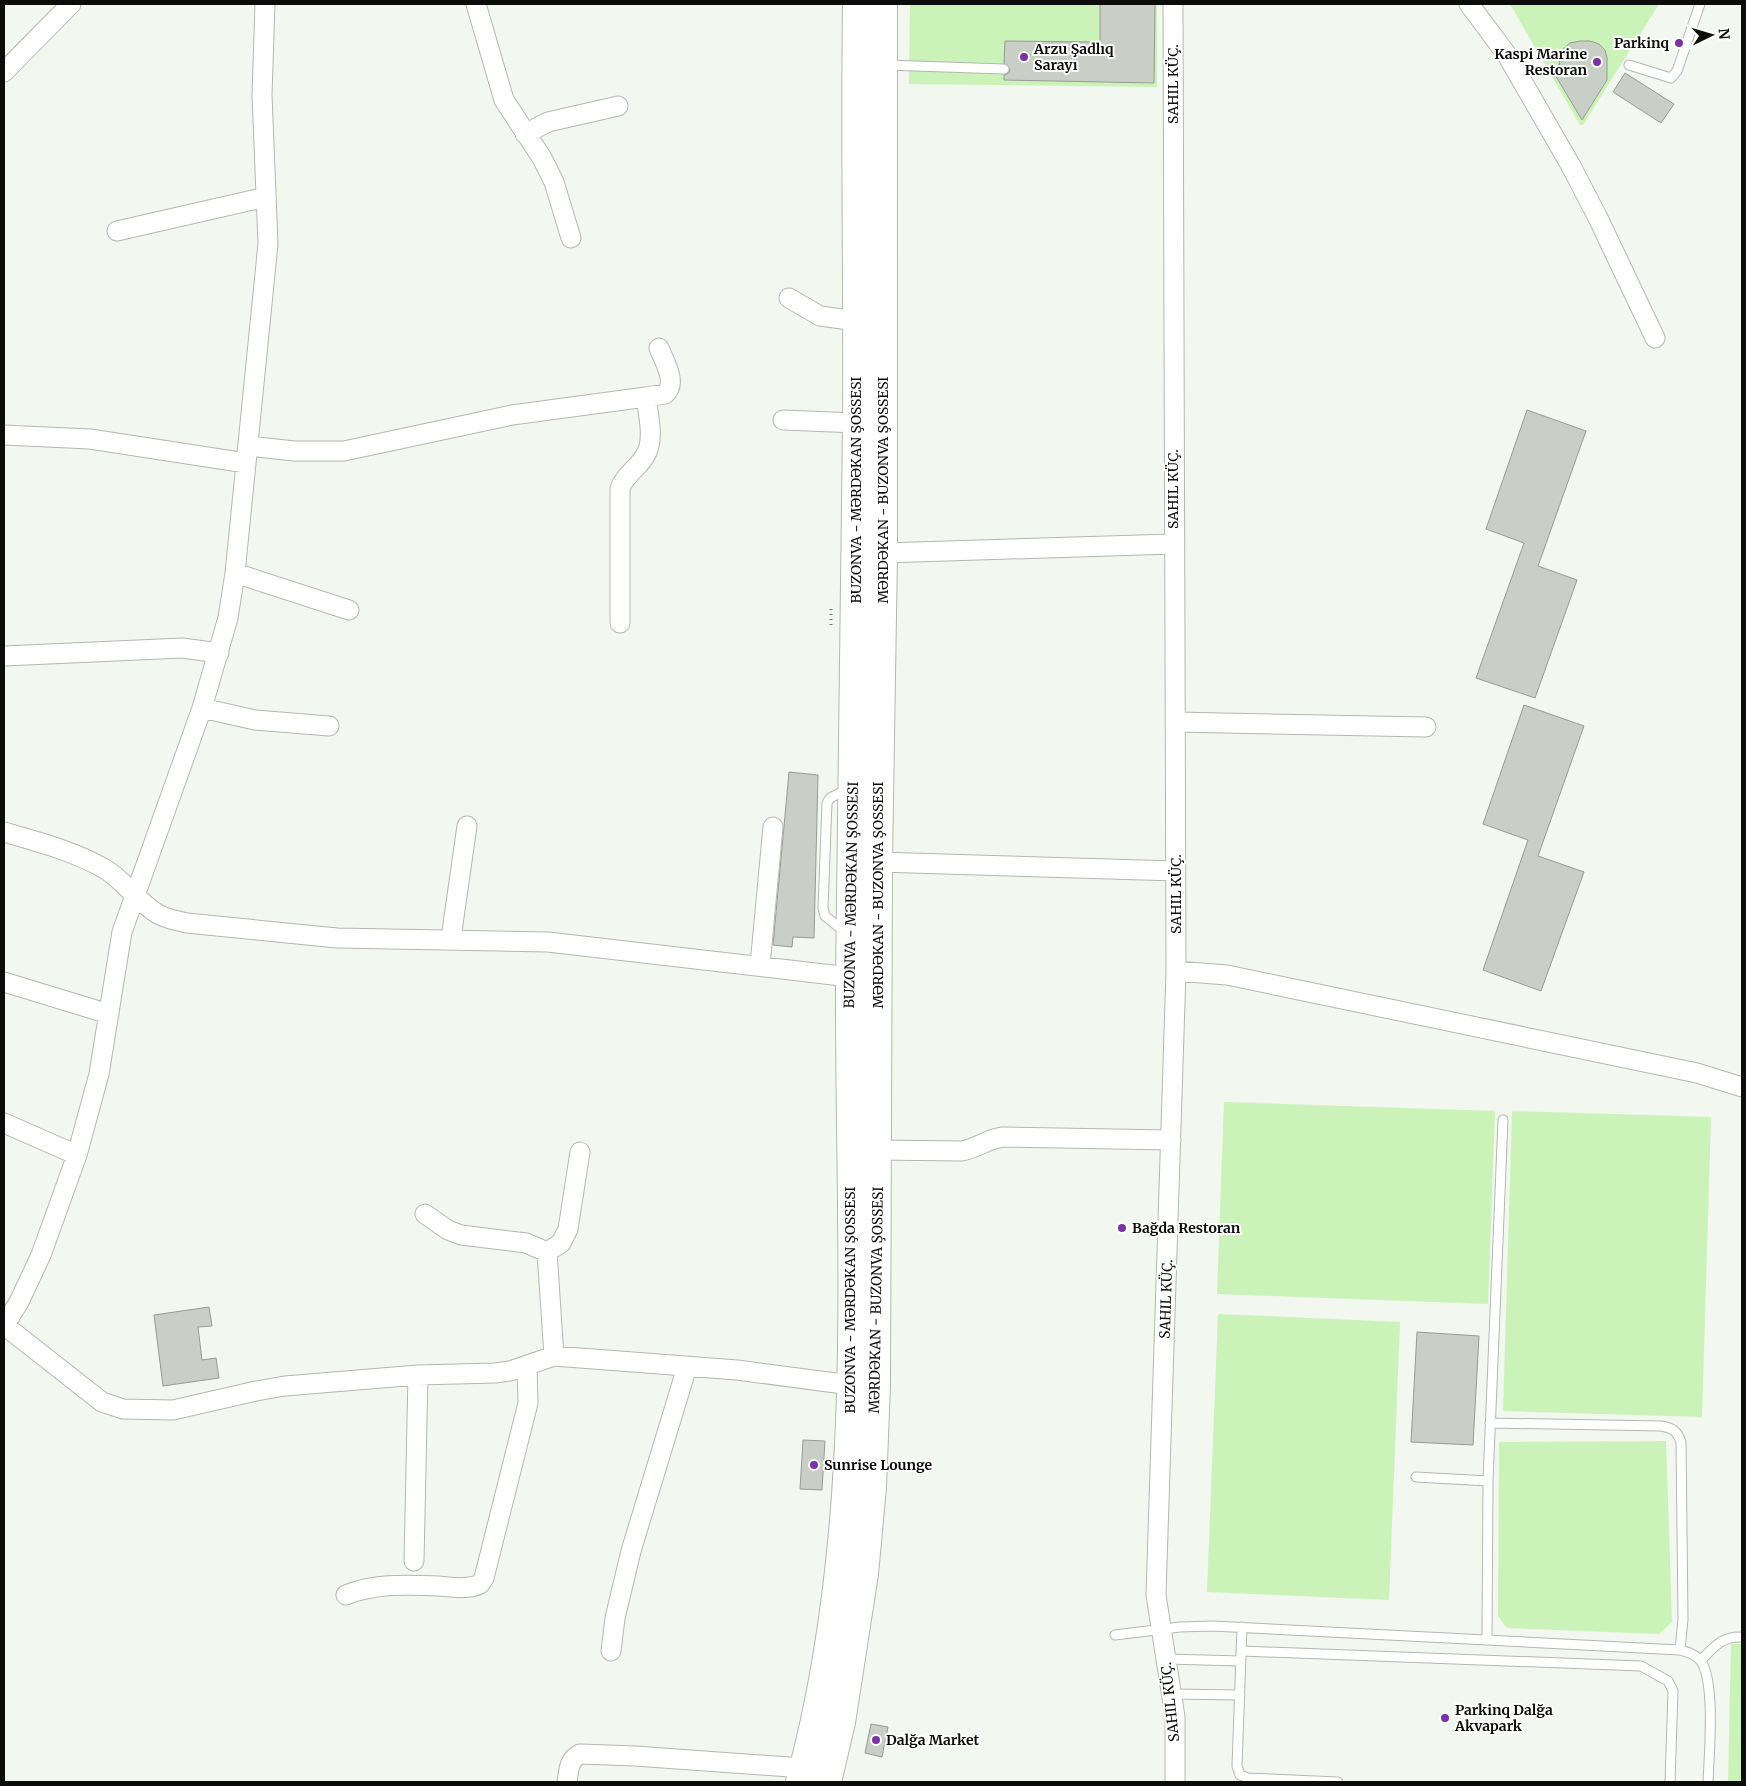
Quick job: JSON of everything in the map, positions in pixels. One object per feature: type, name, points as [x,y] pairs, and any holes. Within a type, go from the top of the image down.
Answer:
[{"type":"main road","name":"BUZONVA - MƏRDƏKAN ŞOSSESI","points":[[802,1775],[817,1717],[837,1578],[847,1484],[851,1385],[850,976],[857,423],[857,4]]},
{"type":"main road","name":"MƏRDƏKAN - BUZONVA ŞOSSESI","points":[[827,1782],[851,1668],[864,1574],[871,1496],[876,1385],[878,862],[883,553],[884,4]]},
{"type":"street","points":[[4,72],[71,4]]},
{"type":"street","points":[[265,4],[262,95],[268,244],[235,573],[228,618],[202,708],[135,893],[118,952],[110,1014],[99,1074],[77,1155],[41,1256],[11,1300],[4,1326],[102,1402],[123,1409],[162,1412],[285,1386],[418,1375],[495,1373],[554,1356],[570,1355],[737,1370],[851,1385]]},
{"type":"street","points":[[476,4],[504,100],[542,158],[554,182],[571,238]]},
{"type":"street","name":"SAHIL KÜÇ.","points":[[1173,4],[1173,544],[1176,970],[1156,1595],[1172,1694],[1175,1782]]},
{"type":"street","points":[[1469,4],[1507,56],[1571,166],[1655,338]]},
{"type":"street","points":[[526,134],[548,122],[618,106]]},
{"type":"street","points":[[117,231],[266,197]]},
{"type":"street","points":[[789,298],[820,316],[857,322]]},
{"type":"street","points":[[4,435],[90,439],[247,454],[294,451],[344,451],[512,415],[664,394],[670,386],[670,379],[659,348]]},
{"type":"street","points":[[620,623],[620,490],[622,481],[647,452],[650,441],[646,397]]},
{"type":"street","points":[[783,420],[857,423]]},
{"type":"street","points":[[883,553],[1173,544]]},
{"type":"street","points":[[235,573],[349,610]]},
{"type":"street","points":[[4,656],[182,648],[219,653]]},
{"type":"street","points":[[202,708],[255,720],[329,726]]},
{"type":"street","points":[[1175,722],[1426,727]]},
{"type":"street","points":[[450,938],[466,826]]},
{"type":"street","points":[[760,965],[773,827]]},
{"type":"street","points":[[4,832],[62,848],[105,870],[135,893],[156,913],[167,919],[187,923],[337,938],[450,938],[548,942],[850,976]]},
{"type":"street","points":[[878,862],[1176,871]]},
{"type":"street","points":[[1176,970],[1227,975],[1697,1073],[1742,1087]]},
{"type":"street","points":[[4,982],[110,1014]]},
{"type":"street","points":[[4,1123],[77,1155]]},
{"type":"street","points":[[877,1150],[962,1151],[971,1149],[990,1139],[1003,1137],[1170,1140]]},
{"type":"street","points":[[547,1252],[561,1243],[568,1229],[580,1152]]},
{"type":"street","points":[[425,1214],[448,1230],[461,1235],[526,1243],[547,1252]]},
{"type":"street","points":[[547,1252],[554,1356]]},
{"type":"street","points":[[346,1595],[370,1587],[406,1585],[466,1587],[480,1584],[484,1578],[528,1403],[527,1365]]},
{"type":"street","points":[[611,1651],[614,1618],[631,1552],[687,1367]]},
{"type":"street","points":[[414,1561],[418,1375]]},
{"type":"street","points":[[567,1782],[570,1764],[574,1757],[580,1754],[635,1756],[802,1775]]},
{"type":"lane","points":[[1629,65],[1671,78],[1677,71],[1700,4]]},
{"type":"lane","points":[[883,65],[1004,69]]},
{"type":"lane","points":[[1487,1639],[1488,1481],[1503,1120]]},
{"type":"lane","points":[[1490,1423],[1661,1426],[1672,1428],[1678,1434],[1681,1442],[1683,1619],[1680,1650]]},
{"type":"lane","points":[[1416,1477],[1488,1481]]},
{"type":"lane","points":[[1114,1635],[1160,1629],[1212,1626],[1680,1650],[1700,1660],[1708,1679],[1710,1695],[1708,1782]]},
{"type":"lane","points":[[1242,1627],[1237,1766],[1240,1775],[1248,1778],[1338,1782]]},
{"type":"lane","points":[[1700,1660],[1718,1642],[1728,1638],[1742,1637]]},
{"type":"lane","points":[[1166,1659],[1241,1656],[1641,1666],[1668,1682],[1673,1691],[1670,1782]]},
{"type":"lane","points":[[1172,1694],[1240,1695]]},
{"type":"green space","points":[[910,4],[1157,4],[1157,87],[909,84]]},
{"type":"green space","points":[[1510,4],[1659,4],[1583,125],[1580,125]]},
{"type":"green space","points":[[1224,1102],[1495,1111],[1488,1304],[1217,1294]]},
{"type":"green space","points":[[1512,1111],[1711,1117],[1702,1417],[1503,1411]]},
{"type":"green space","points":[[1218,1314],[1400,1322],[1389,1600],[1207,1592]]},
{"type":"green space","points":[[1666,1441],[1672,1622],[1659,1634],[1507,1628],[1498,1616],[1499,1442]]},
{"type":"green space","points":[[1731,1644],[1742,1644],[1742,1782],[1728,1782]]},
{"type":"building","points":[[1100,4],[1155,4],[1154,83],[1004,80],[1004,75],[1009,73],[1010,69],[1004,63],[1005,41],[1100,42]]},
{"type":"building","points":[[1590,41],[1599,44],[1605,50],[1607,58],[1607,80],[1582,120],[1551,68],[1559,67],[1563,49],[1570,43]]},
{"type":"building","points":[[1625,73],[1674,104],[1661,123],[1613,92]]},
{"type":"building","points":[[1527,410],[1586,431],[1538,566],[1577,580],[1535,698],[1476,678],[1524,543],[1486,529]]},
{"type":"building","points":[[1524,705],[1584,726],[1538,856],[1584,872],[1541,991],[1483,970],[1528,840],[1483,824]]},
{"type":"building","points":[[789,772],[818,775],[814,938],[793,937],[792,947],[773,945]]},
{"type":"building","points":[[209,1307],[212,1326],[198,1327],[202,1360],[216,1358],[219,1378],[163,1386],[154,1315]]},
{"type":"building","points":[[1417,1332],[1479,1336],[1473,1445],[1411,1442]]},
{"type":"building","points":[[803,1440],[825,1441],[822,1490],[800,1489]]},
{"type":"building","points":[[871,1724],[888,1727],[882,1757],[865,1753]]},
{"type":"place","name":"Parkinq","points":[[1679,43]]},
{"type":"place","name":"Arzu Şadlıq Sarayı","points":[[1024,57]]},
{"type":"place","name":"Kaspi Marine Restoran","points":[[1597,62]]},
{"type":"place","name":"Bağda Restoran","points":[[1122,1228]]},
{"type":"place","name":"Sunrise Lounge","points":[[814,1465]]},
{"type":"place","name":"Parkinq Dalğa Akvapark","points":[[1445,1718]]},
{"type":"place","name":"Dalğa Market","points":[[876,1740]]}]
